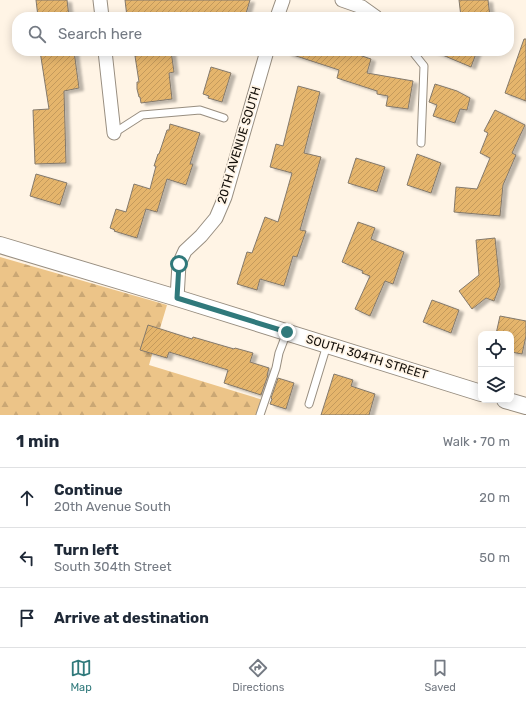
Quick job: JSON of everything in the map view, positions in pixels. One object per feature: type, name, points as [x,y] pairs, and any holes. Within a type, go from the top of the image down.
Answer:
[{"type":"street","points":[[100,0],[101,12]]},
{"type":"street","points":[[279,12],[283,0]]},
{"type":"street","points":[[342,0],[362,7],[369,12]]},
{"type":"street","points":[[106,56],[114,133]]},
{"type":"street","name":"20TH AVENUE SOUTH","points":[[177,298],[179,264],[185,251],[201,236],[216,218],[225,197],[266,56]]},
{"type":"street","name":"SOUTH 304TH STREET","points":[[0,245],[478,391]]},
{"type":"street","points":[[514,403],[526,406]]},
{"type":"lane","points":[[416,56],[424,66],[421,143]]},
{"type":"lane","points":[[114,133],[142,115],[200,110],[224,118]]},
{"type":"lane","points":[[260,415],[287,332]]},
{"type":"lane","points":[[309,404],[327,345]]},
{"type":"green space","points":[[0,257],[167,305],[149,365],[263,400],[260,415],[0,415]]},
{"type":"building","points":[[36,0],[67,0],[68,12],[37,12]]},
{"type":"building","points":[[125,0],[250,0],[246,12],[126,12]]},
{"type":"building","points":[[459,0],[488,0],[489,12],[460,12]]},
{"type":"building","points":[[524,39],[526,39],[526,101],[505,93]]},
{"type":"building","points":[[41,56],[75,56],[79,88],[64,91],[66,163],[35,164],[33,110],[49,109]]},
{"type":"building","points":[[135,56],[172,56],[174,72],[169,73],[172,99],[141,103],[137,89],[137,82],[139,82]]},
{"type":"building","points":[[296,56],[362,56],[371,59],[367,73],[413,81],[408,109],[386,106],[388,96],[377,94],[377,91],[337,78],[339,70]]},
{"type":"building","points":[[445,56],[475,56],[471,67]]},
{"type":"building","points":[[211,67],[231,73],[222,102],[208,98],[209,96],[203,94]]},
{"type":"building","points":[[435,84],[457,91],[470,98],[467,110],[460,109],[455,123],[433,116],[437,105],[429,102]]},
{"type":"building","points":[[298,86],[320,92],[304,153],[321,157],[300,230],[306,231],[297,257],[293,256],[284,286],[260,279],[257,290],[237,284],[247,252],[252,253],[265,217],[278,222],[292,173],[270,167],[276,144],[283,146]]},
{"type":"building","points":[[495,110],[525,125],[512,153],[516,155],[503,185],[500,216],[454,212],[456,187],[477,189],[490,158],[480,153],[488,133],[484,131]]},
{"type":"building","points":[[170,124],[200,133],[190,164],[193,164],[186,185],[167,179],[157,212],[146,209],[137,238],[114,231],[115,230],[110,228],[116,209],[126,212],[134,184],[150,189],[156,166],[154,166],[167,130],[169,130]]},
{"type":"building","points":[[417,154],[441,163],[431,193],[407,185]]},
{"type":"building","points":[[356,158],[385,167],[377,192],[348,183]]},
{"type":"building","points":[[36,174],[67,183],[60,205],[30,196]]},
{"type":"building","points":[[358,222],[375,228],[371,239],[404,252],[393,284],[385,281],[370,316],[355,309],[370,276],[362,273],[363,271],[342,262]]},
{"type":"building","points":[[495,238],[500,285],[494,301],[486,298],[472,309],[459,291],[479,275],[476,240]]},
{"type":"building","points":[[432,300],[459,310],[451,333],[423,322]]},
{"type":"building","points":[[500,316],[526,321],[526,336],[522,354],[514,353],[514,331],[497,331]]},
{"type":"building","points":[[148,325],[192,339],[193,337],[253,353],[250,362],[269,368],[261,395],[224,383],[228,370],[169,352],[167,358],[140,350]]},
{"type":"building","points":[[334,374],[353,380],[351,386],[375,394],[369,415],[321,415]]},
{"type":"building","points":[[278,378],[294,383],[286,409],[270,404]]},
{"type":"route","points":[[179,264],[177,298],[287,332]]}]
